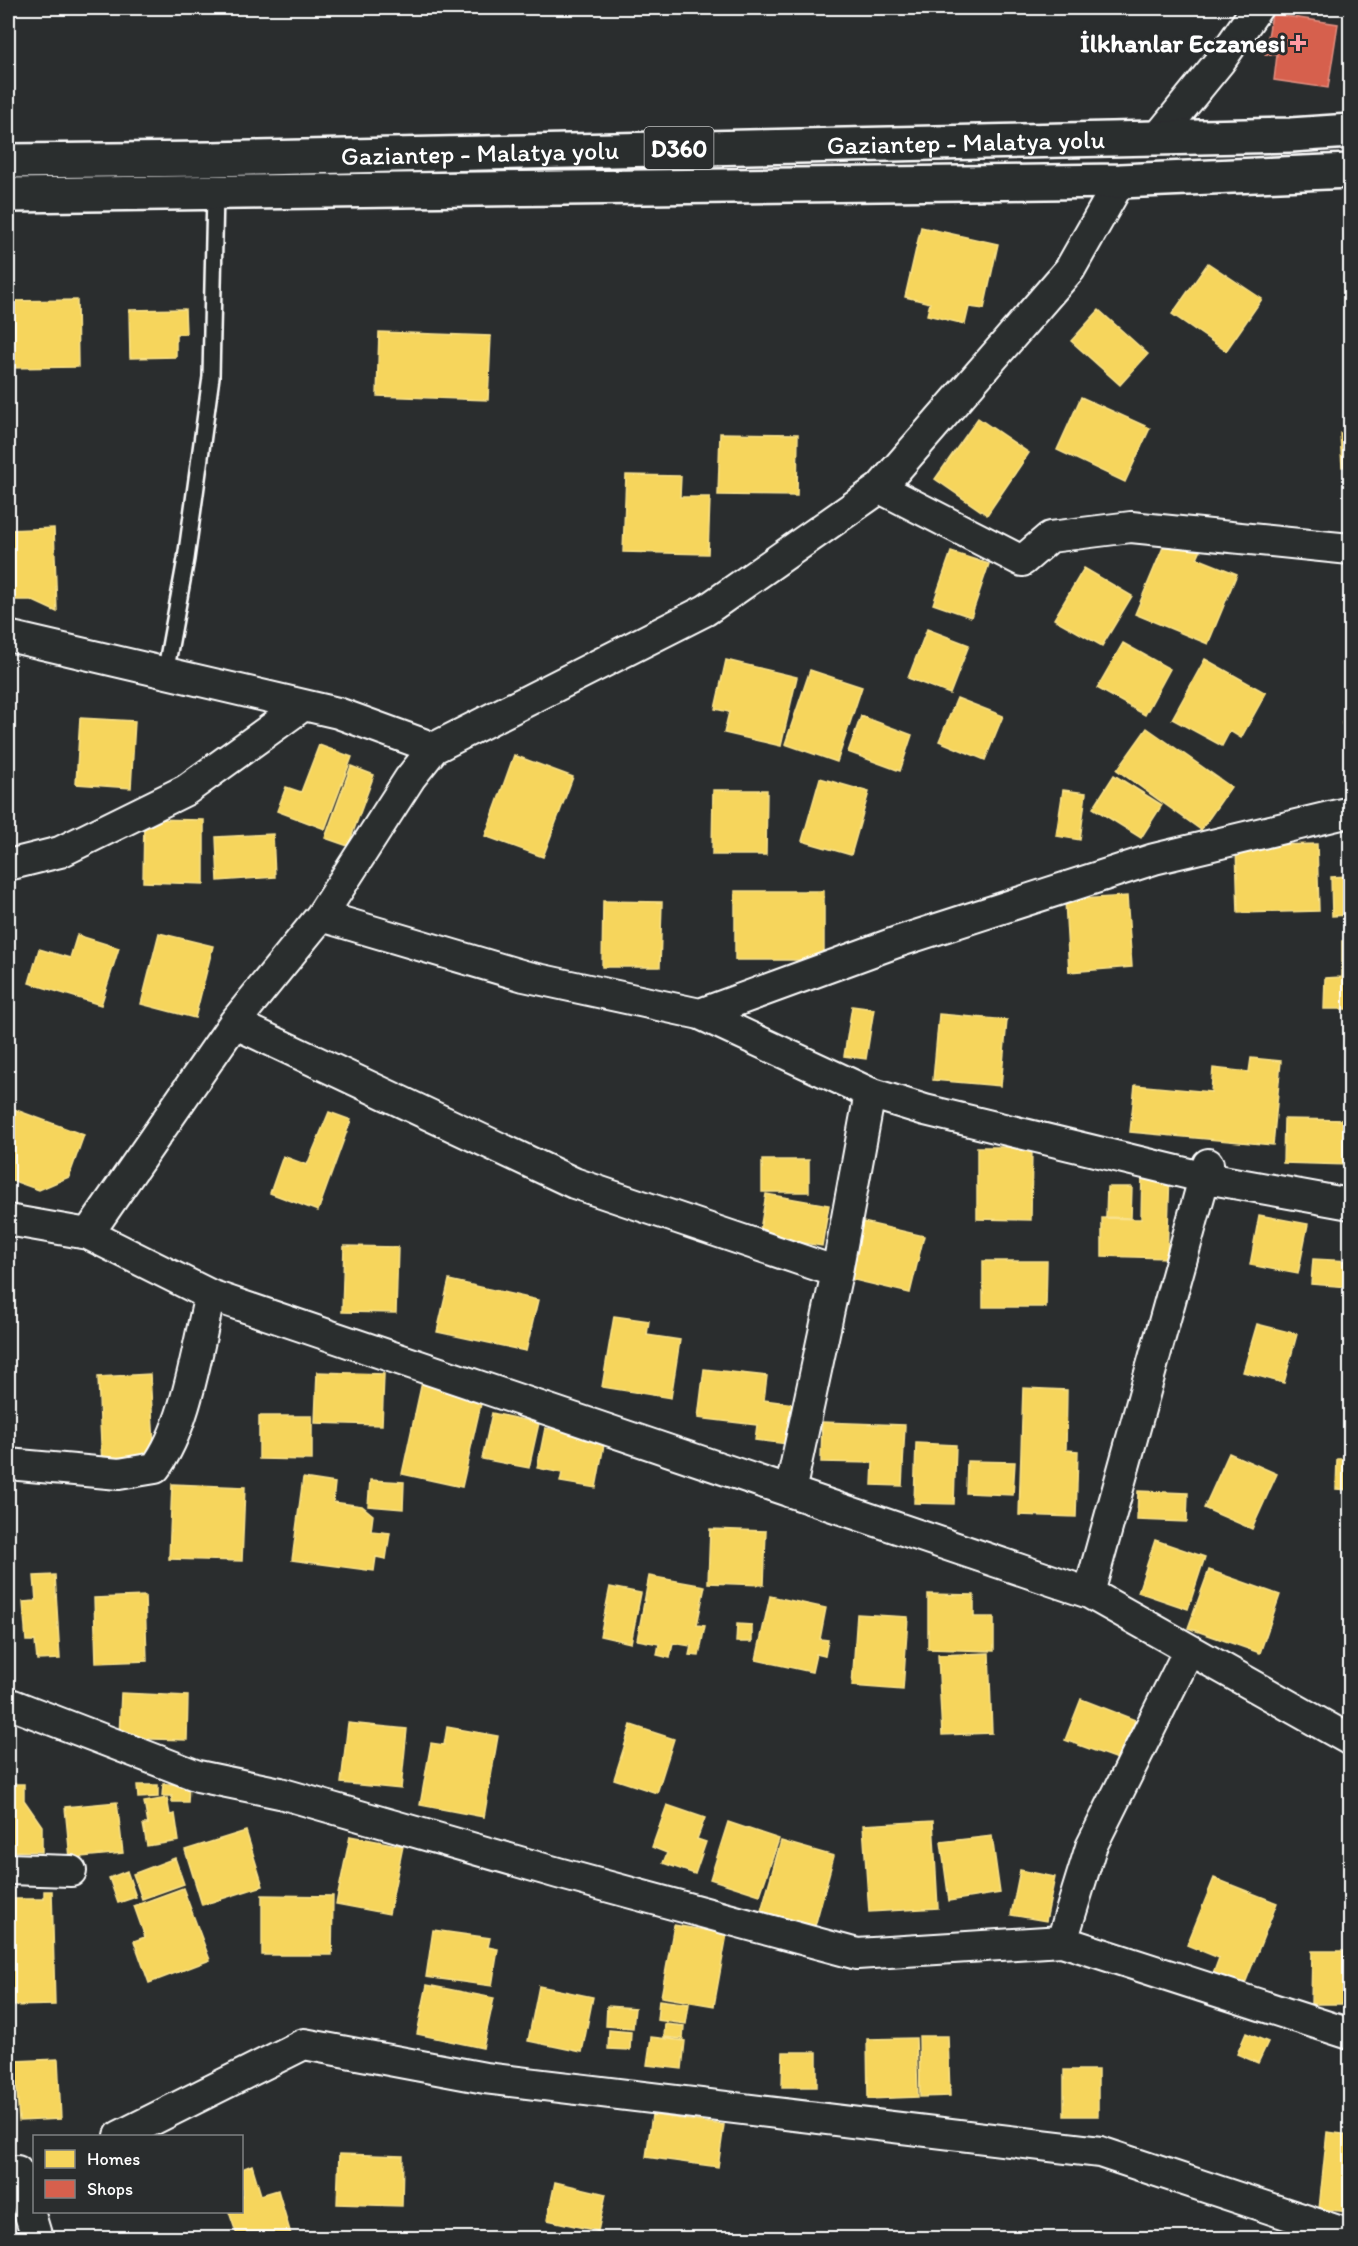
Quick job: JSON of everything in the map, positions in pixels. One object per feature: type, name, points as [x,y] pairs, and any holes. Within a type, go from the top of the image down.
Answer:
[{"type":"highway","name":"Gaziantep - Malatya yolu","points":[[8,161],[212,159],[1159,136],[1291,135],[1350,131]]},
{"type":"highway","name":"Gaziantep - Malatya yolu","points":[[8,195],[1120,181],[1350,171]]},
{"type":"street","points":[[1159,136],[1220,61],[1257,8]]},
{"type":"street","points":[[88,1234],[234,1023],[321,916],[410,778],[434,748],[706,610],[880,488],[1070,269],[1120,181]]},
{"type":"street","points":[[880,488],[1022,561],[1050,537],[1131,527],[1350,549]]},
{"type":"street","points":[[8,636],[302,707],[338,713],[434,748]]},
{"type":"street","points":[[8,865],[60,852],[186,789],[302,707]]},
{"type":"street","points":[[700,1014],[897,942],[1143,863],[1350,812]]},
{"type":"street","points":[[321,916],[525,976],[700,1014],[870,1093],[925,1110],[1350,1204]]},
{"type":"street","points":[[234,1023],[574,1183],[837,1272]]},
{"type":"street","points":[[790,1492],[837,1272],[870,1093]]},
{"type":"street","points":[[1089,1593],[1207,1171]]},
{"type":"street","points":[[8,1221],[88,1234],[210,1295],[1089,1593],[1350,1740]]},
{"type":"street","points":[[8,1464],[119,1474],[155,1468],[167,1453],[179,1422],[210,1295]]},
{"type":"street","points":[[1062,1941],[1091,1847],[1190,1650]]},
{"type":"street","points":[[8,1703],[198,1776],[280,1793],[558,1874],[856,1954],[1062,1941],[1350,2034]]},
{"type":"street","points":[[8,1869],[71,1871]]},
{"type":"street","points":[[122,2135],[304,2044],[485,2078],[1100,2152],[1350,2235]]},
{"type":"street","points":[[20,2171],[37,2238]]},
{"type":"lane","points":[[165,674],[186,559],[211,377],[215,193]]},
{"type":"building: Homes","points":[[921,227],[998,244],[984,309],[969,307],[965,324],[927,315],[930,303],[905,297]]},
{"type":"building: Homes","points":[[1208,263],[1262,299],[1226,351],[1172,314]]},
{"type":"building: Homes","points":[[77,300],[78,367],[8,368],[8,301]]},
{"type":"building: Homes","points":[[185,309],[186,334],[176,334],[176,357],[130,358],[129,310]]},
{"type":"building: Homes","points":[[1099,310],[1148,354],[1120,385],[1071,341]]},
{"type":"building: Homes","points":[[379,332],[491,336],[488,400],[377,396]]},
{"type":"building: Homes","points":[[1081,397],[1150,428],[1125,482],[1057,450]]},
{"type":"building: Homes","points":[[978,418],[1029,453],[987,515],[935,479]]},
{"type":"building: Homes","points":[[720,433],[798,434],[797,496],[718,495]]},
{"type":"building: Homes","points":[[1340,433],[1350,433],[1350,466],[1342,467]]},
{"type":"building: Homes","points":[[626,475],[681,476],[680,497],[710,497],[708,554],[623,552]]},
{"type":"building: Homes","points":[[54,528],[57,612],[31,600],[10,600],[8,530]]},
{"type":"building: Homes","points":[[1169,533],[1202,547],[1197,558],[1237,574],[1208,644],[1135,614]]},
{"type":"building: Homes","points":[[951,552],[989,564],[971,617],[933,604]]},
{"type":"building: Homes","points":[[1084,568],[1132,596],[1102,646],[1054,619]]},
{"type":"building: Homes","points":[[927,629],[969,645],[950,694],[908,678]]},
{"type":"building: Homes","points":[[1123,643],[1170,669],[1145,715],[1097,688]]},
{"type":"building: Homes","points":[[1205,659],[1266,693],[1241,738],[1230,731],[1222,746],[1172,719]]},
{"type":"building: Homes","points":[[726,660],[797,677],[781,746],[724,733],[729,712],[715,709]]},
{"type":"building: Homes","points":[[810,670],[862,687],[837,762],[785,744]]},
{"type":"building: Homes","points":[[957,698],[1003,716],[985,760],[939,741]]},
{"type":"building: Homes","points":[[861,716],[912,735],[900,771],[848,752]]},
{"type":"building: Homes","points":[[80,718],[135,721],[131,788],[76,784]]},
{"type":"building: Homes","points":[[1350,721],[1350,768],[1342,722]]},
{"type":"building: Homes","points":[[1147,728],[1231,787],[1201,830],[1117,770]]},
{"type":"building: Homes","points":[[319,745],[352,757],[325,829],[277,811],[286,787],[301,792]]},
{"type":"building: Homes","points":[[514,755],[573,777],[543,857],[485,836]]},
{"type":"building: Homes","points":[[351,766],[374,775],[348,846],[325,838]]},
{"type":"building: Homes","points":[[1114,775],[1162,805],[1141,838],[1093,808]]},
{"type":"building: Homes","points":[[820,778],[869,792],[851,855],[802,841]]},
{"type":"building: Homes","points":[[713,790],[767,790],[766,855],[712,855]]},
{"type":"building: Homes","points":[[1063,790],[1086,793],[1080,840],[1056,836]]},
{"type":"building: Homes","points":[[144,819],[204,820],[204,884],[143,882]]},
{"type":"building: Homes","points":[[273,834],[275,877],[218,881],[216,837]]},
{"type":"building: Homes","points":[[1317,844],[1319,911],[1238,913],[1236,846]]},
{"type":"building: Homes","points":[[1350,876],[1350,915],[1332,916],[1331,877]]},
{"type":"building: Homes","points":[[735,891],[824,891],[824,960],[735,960]]},
{"type":"building: Homes","points":[[1127,896],[1132,967],[1069,972],[1065,900]]},
{"type":"building: Homes","points":[[603,901],[662,902],[660,967],[602,967]]},
{"type":"building: Homes","points":[[159,933],[213,946],[195,1018],[141,1004]]},
{"type":"building: Homes","points":[[77,935],[119,948],[101,1005],[29,983],[39,949],[70,958]]},
{"type":"building: Homes","points":[[1342,941],[1350,941],[1350,1009],[1324,1009],[1325,978],[1342,977]]},
{"type":"building: Homes","points":[[852,1006],[874,1009],[866,1059],[844,1056]]},
{"type":"building: Homes","points":[[939,1014],[1007,1020],[1001,1086],[933,1080]]},
{"type":"building: Homes","points":[[1251,1058],[1281,1061],[1273,1145],[1130,1132],[1135,1085],[1211,1092],[1213,1068],[1249,1072]]},
{"type":"building: Homes","points":[[8,1107],[84,1135],[69,1177],[39,1190],[8,1179]]},
{"type":"building: Homes","points":[[329,1112],[351,1120],[318,1211],[270,1193],[283,1156],[307,1165]]},
{"type":"building: Homes","points":[[1284,1119],[1350,1120],[1350,1165],[1283,1163]]},
{"type":"building: Homes","points":[[977,1147],[1032,1147],[1031,1220],[977,1219]]},
{"type":"building: Homes","points":[[762,1160],[809,1160],[809,1192],[762,1192]]},
{"type":"building: Homes","points":[[1142,1171],[1170,1172],[1167,1258],[1102,1256],[1102,1218],[1141,1219]]},
{"type":"building: Homes","points":[[1107,1187],[1132,1187],[1131,1218],[1106,1217]]},
{"type":"building: Homes","points":[[766,1194],[829,1205],[822,1246],[759,1236]]},
{"type":"building: Homes","points":[[1259,1215],[1308,1224],[1298,1274],[1250,1265]]},
{"type":"building: Homes","points":[[863,1222],[924,1236],[910,1293],[850,1279]]},
{"type":"building: Homes","points":[[344,1246],[398,1247],[396,1313],[342,1312]]},
{"type":"building: Homes","points":[[1313,1259],[1350,1261],[1350,1287],[1311,1284]]},
{"type":"building: Homes","points":[[983,1261],[1047,1261],[1046,1307],[983,1307]]},
{"type":"building: Homes","points":[[449,1280],[538,1300],[526,1351],[437,1332]]},
{"type":"building: Homes","points":[[614,1316],[649,1321],[647,1335],[680,1340],[671,1398],[602,1387]]},
{"type":"building: Homes","points":[[1257,1324],[1297,1334],[1284,1383],[1243,1372]]},
{"type":"building: Homes","points":[[704,1369],[767,1376],[764,1400],[801,1405],[796,1445],[755,1440],[757,1425],[698,1418]]},
{"type":"building: Homes","points":[[317,1372],[384,1374],[382,1425],[315,1423]]},
{"type":"building: Homes","points":[[150,1374],[155,1463],[102,1465],[98,1377]]},
{"type":"building: Homes","points":[[422,1382],[483,1395],[462,1487],[402,1474]]},
{"type":"building: Homes","points":[[1023,1388],[1067,1390],[1066,1450],[1078,1451],[1076,1517],[1019,1515]]},
{"type":"building: Homes","points":[[492,1413],[539,1423],[529,1468],[482,1459]]},
{"type":"building: Homes","points":[[259,1416],[312,1416],[312,1460],[259,1459]]},
{"type":"building: Homes","points":[[822,1422],[905,1425],[902,1486],[872,1485],[873,1463],[821,1462]]},
{"type":"building: Homes","points":[[545,1428],[605,1439],[596,1488],[560,1482],[562,1473],[537,1468]]},
{"type":"building: Homes","points":[[1344,1439],[1350,1439],[1350,1490],[1336,1489],[1337,1459],[1344,1459]]},
{"type":"building: Homes","points":[[916,1443],[956,1445],[954,1504],[914,1503]]},
{"type":"building: Homes","points":[[1229,1453],[1277,1474],[1252,1529],[1204,1508]]},
{"type":"building: Homes","points":[[967,1461],[1015,1462],[1013,1495],[966,1493]]},
{"type":"building: Homes","points":[[303,1478],[335,1483],[333,1502],[362,1506],[373,1515],[371,1531],[390,1533],[386,1559],[376,1557],[374,1571],[292,1560]]},
{"type":"building: Homes","points":[[370,1480],[404,1482],[403,1509],[368,1506]]},
{"type":"building: Homes","points":[[172,1484],[245,1487],[242,1561],[169,1559]]},
{"type":"building: Homes","points":[[1138,1491],[1188,1493],[1187,1522],[1137,1520]]},
{"type":"building: Homes","points":[[710,1529],[766,1531],[764,1585],[708,1583]]},
{"type":"building: Homes","points":[[1155,1540],[1205,1557],[1188,1609],[1138,1592]]},
{"type":"building: Homes","points":[[1209,1570],[1280,1595],[1260,1653],[1188,1628]]},
{"type":"building: Homes","points":[[55,1575],[60,1659],[37,1660],[35,1641],[26,1641],[23,1602],[36,1601],[34,1576]]},
{"type":"building: Homes","points":[[649,1576],[705,1586],[697,1625],[705,1626],[699,1656],[689,1655],[691,1646],[673,1643],[670,1658],[657,1655],[659,1644],[637,1640]]},
{"type":"building: Homes","points":[[610,1587],[641,1593],[631,1643],[600,1636]]},
{"type":"building: Homes","points":[[928,1594],[974,1595],[974,1617],[994,1617],[994,1651],[928,1649]]},
{"type":"building: Homes","points":[[145,1596],[147,1661],[96,1663],[94,1598]]},
{"type":"building: Homes","points":[[770,1596],[826,1608],[820,1639],[828,1640],[825,1656],[816,1654],[812,1672],[756,1660]]},
{"type":"building: Homes","points":[[857,1614],[908,1617],[903,1690],[852,1686]]},
{"type":"building: Homes","points":[[737,1624],[752,1625],[752,1642],[736,1642]]},
{"type":"building: Homes","points":[[989,1653],[992,1733],[942,1735],[938,1655]]},
{"type":"building: Homes","points":[[121,1693],[188,1696],[187,1740],[119,1738]]},
{"type":"building: Homes","points":[[1081,1699],[1135,1720],[1120,1760],[1065,1740]]},
{"type":"building: Homes","points":[[348,1723],[407,1729],[401,1789],[341,1783]]},
{"type":"building: Homes","points":[[631,1725],[674,1739],[657,1793],[614,1779]]},
{"type":"building: Homes","points":[[447,1727],[498,1736],[484,1817],[420,1805],[431,1743],[444,1745]]},
{"type":"building: Homes","points":[[9,1784],[24,1784],[24,1800],[42,1826],[42,1852],[8,1851]]},
{"type":"building: Homes","points":[[163,1784],[189,1784],[188,1802],[172,1802],[172,1796],[162,1796]]},
{"type":"building: Homes","points":[[137,1785],[158,1785],[158,1797],[138,1798]]},
{"type":"building: Homes","points":[[167,1798],[170,1815],[175,1814],[179,1841],[147,1846],[143,1824],[148,1824],[144,1802]]},
{"type":"building: Homes","points":[[117,1802],[123,1853],[70,1858],[65,1807]]},
{"type":"building: Homes","points":[[667,1805],[705,1818],[697,1839],[706,1842],[695,1874],[663,1863],[667,1853],[652,1847]]},
{"type":"building: Homes","points":[[933,1821],[938,1908],[869,1912],[863,1825]]},
{"type":"building: Homes","points":[[728,1822],[779,1839],[760,1895],[710,1879]]},
{"type":"building: Homes","points":[[246,1831],[263,1886],[202,1905],[185,1850]]},
{"type":"building: Homes","points":[[350,1836],[403,1846],[389,1914],[336,1904]]},
{"type":"building: Homes","points":[[992,1836],[1000,1893],[949,1901],[941,1842]]},
{"type":"building: Homes","points":[[781,1841],[834,1856],[815,1926],[761,1911]]},
{"type":"building: Homes","points":[[175,1858],[184,1884],[142,1899],[133,1874]]},
{"type":"building: Homes","points":[[1020,1870],[1055,1877],[1046,1921],[1011,1915]]},
{"type":"building: Homes","points":[[127,1871],[136,1897],[118,1903],[109,1878]]},
{"type":"building: Homes","points":[[1214,1878],[1277,1903],[1244,1986],[1213,1974],[1219,1958],[1187,1945]]},
{"type":"building: Homes","points":[[183,1888],[210,1960],[149,1983],[134,1941],[145,1937],[134,1906]]},
{"type":"building: Homes","points":[[8,1890],[14,1890],[14,1899],[44,1899],[44,1891],[52,1891],[55,2005],[8,2006],[8,1956],[13,1956],[12,1941],[8,1941]]},
{"type":"building: Homes","points":[[262,1895],[333,1896],[332,1955],[262,1955]]},
{"type":"building: Homes","points":[[674,1925],[727,1934],[714,2006],[661,1997]]},
{"type":"building: Homes","points":[[433,1930],[490,1938],[488,1947],[498,1949],[492,1986],[426,1977]]},
{"type":"building: Homes","points":[[1312,1951],[1350,1951],[1350,2004],[1311,2004]]},
{"type":"building: Homes","points":[[427,1985],[494,1998],[483,2048],[417,2034]]},
{"type":"building: Homes","points":[[539,1986],[593,1997],[582,2052],[528,2041]]},
{"type":"building: Homes","points":[[659,2000],[689,2004],[686,2024],[657,2020]]},
{"type":"building: Homes","points":[[607,2006],[635,2008],[633,2028],[606,2026]]},
{"type":"building: Homes","points":[[665,2024],[684,2026],[683,2039],[664,2037]]},
{"type":"building: Homes","points":[[609,2030],[631,2032],[630,2050],[608,2049]]},
{"type":"building: Homes","points":[[1246,2033],[1268,2042],[1258,2063],[1237,2054]]},
{"type":"building: Homes","points":[[919,2036],[948,2036],[950,2096],[920,2097]]},
{"type":"building: Homes","points":[[651,2037],[685,2041],[682,2069],[647,2065]]},
{"type":"building: Homes","points":[[916,2038],[918,2097],[868,2099],[867,2039]]},
{"type":"building: Homes","points":[[783,2052],[817,2052],[817,2087],[782,2087]]},
{"type":"building: Homes","points":[[58,2059],[61,2119],[19,2121],[15,2061]]},
{"type":"building: Homes","points":[[1064,2070],[1098,2070],[1098,2116],[1064,2116]]},
{"type":"building: Homes","points":[[652,2115],[724,2125],[718,2167],[646,2157]]},
{"type":"building: Homes","points":[[1327,2132],[1350,2135],[1350,2212],[1319,2209]]},
{"type":"building: Homes","points":[[339,2154],[403,2156],[402,2206],[337,2204]]},
{"type":"building: Homes","points":[[252,2165],[261,2195],[278,2190],[292,2238],[238,2238],[229,2213],[243,2213],[243,2169]]},
{"type":"building: Homes","points":[[555,2182],[606,2194],[598,2231],[547,2220]]},
{"type":"building: Shops","points":[[1272,14],[1338,24],[1328,88],[1274,80],[1277,55],[1265,54]]},
{"type":"place","name":"İlkhanlar Eczanesi","points":[[1298,43]]}]
